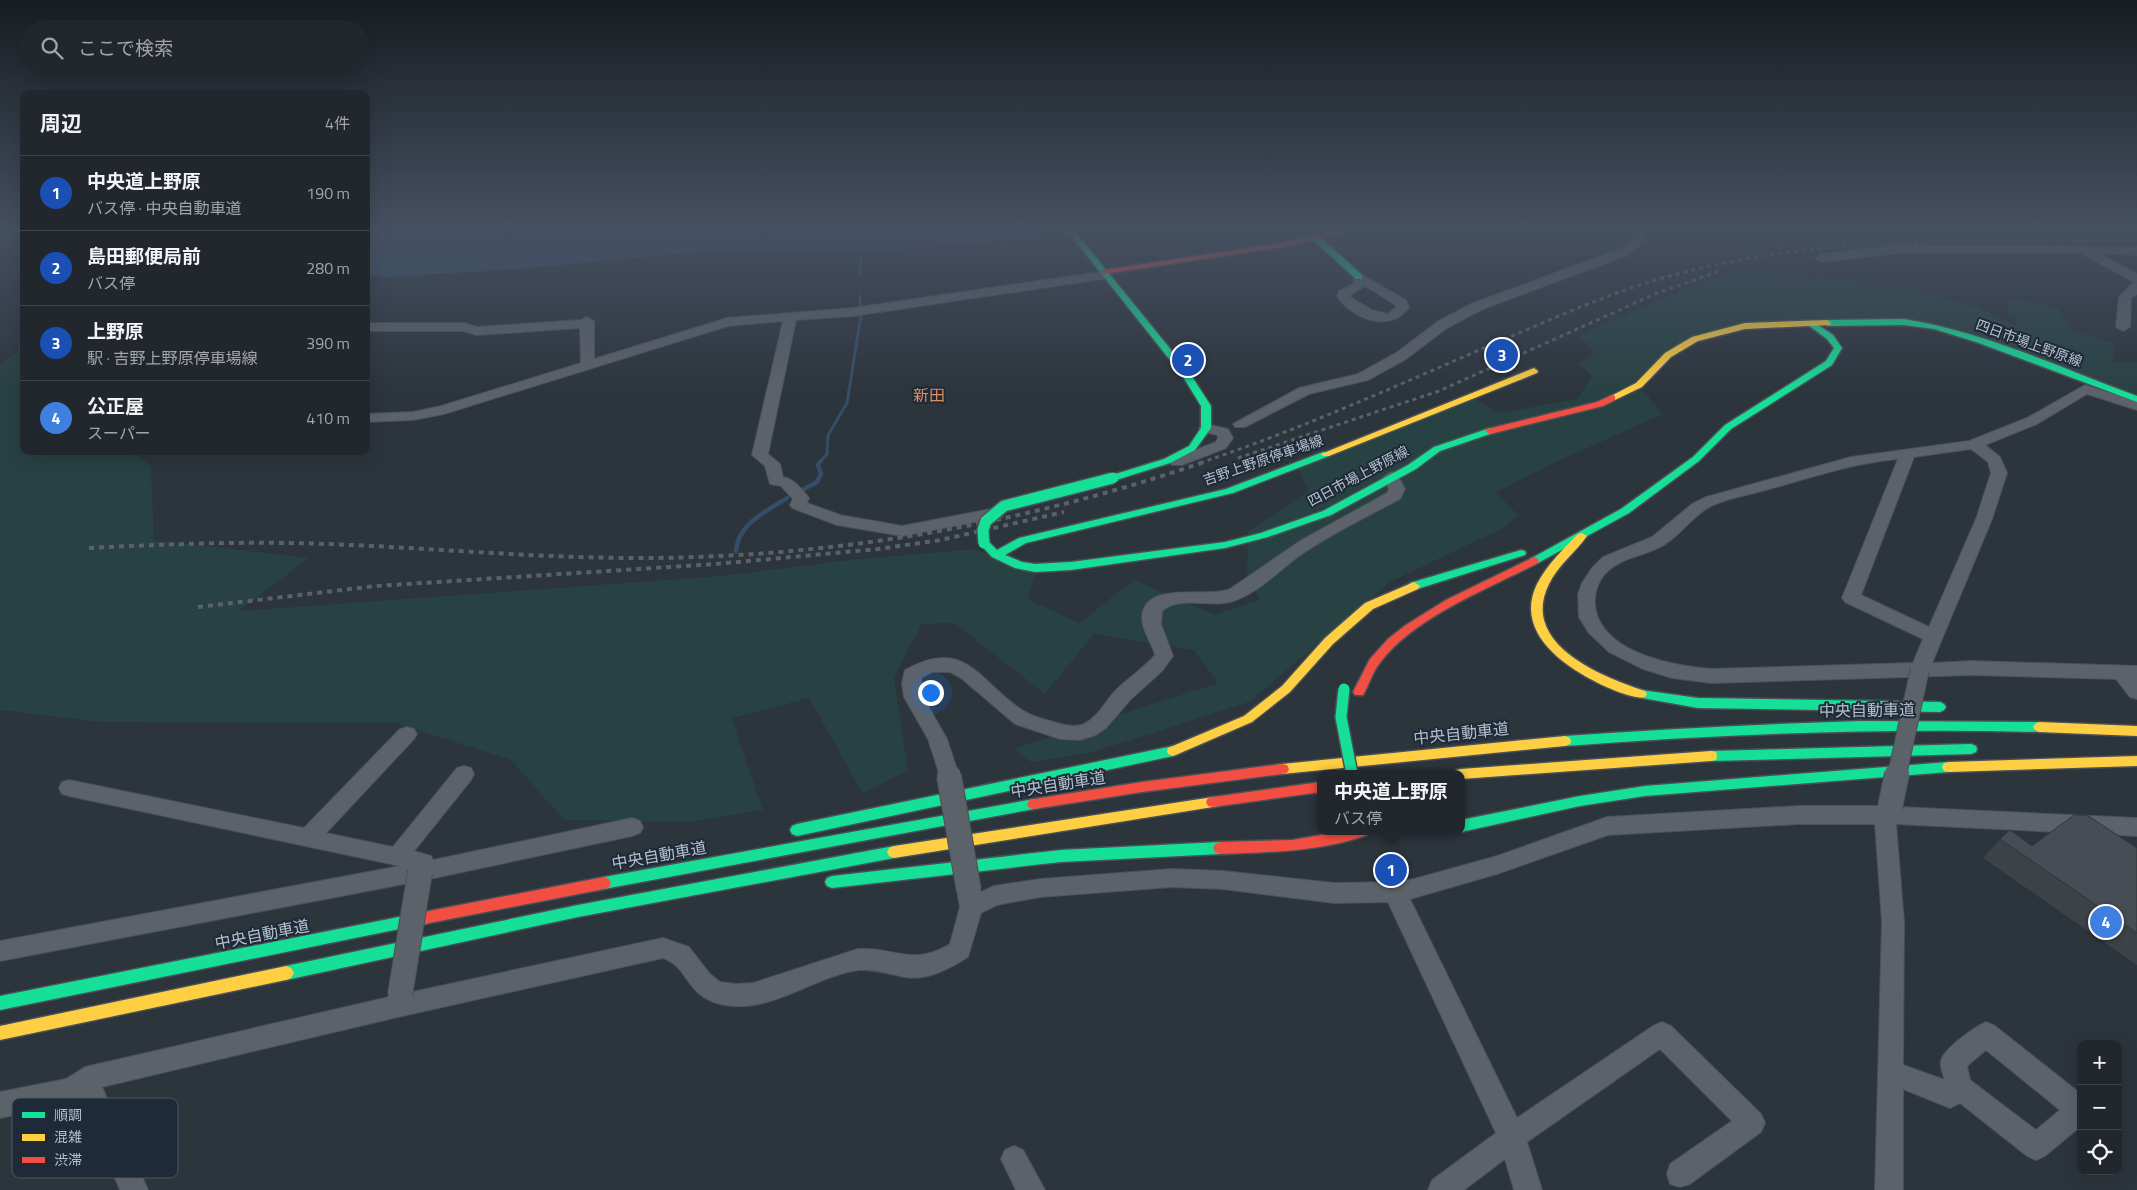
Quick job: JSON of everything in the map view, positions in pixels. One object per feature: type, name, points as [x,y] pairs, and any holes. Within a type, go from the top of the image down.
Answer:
[{"type":"main road","points":[[1114,284],[1168,350],[1202,397],[1208,416],[1206,428]]},
{"type":"main road","name":"四日市場上野原線","points":[[1206,428],[1192,448],[1167,461],[1113,478],[1004,506],[988,515],[982,525],[984,543],[996,556],[1019,565],[1035,568],[1071,566],[1225,545],[1264,535],[1327,513],[1412,467],[1436,449],[1505,426],[1600,404],[1639,385],[1668,355],[1695,339],[1745,326],[1904,322],[1953,331],[2137,399]]},
{"type":"main road","points":[[1700,438],[1822,359],[1828,348],[1811,323]]},
{"type":"main road","points":[[1358,704],[1360,692],[1379,654],[1402,633],[1428,616],[1582,536],[1625,511],[1696,459],[1716,437],[1741,418],[1829,363],[1834,358],[1838,348],[1830,337],[1811,323]]},
{"type":"main road","name":"吉野上野原停車場線","points":[[996,556],[1023,540],[1229,491],[1397,428],[1534,371]]},
{"type":"main road","points":[[1582,536],[1553,566],[1544,581],[1537,607],[1539,620],[1550,643],[1566,660],[1591,675],[1647,695],[1680,702],[1765,706],[1948,707]]},
{"type":"main road","points":[[785,833],[833,821],[1180,749],[1248,720],[1264,708],[1286,689],[1329,641],[1369,606],[1425,581],[1525,550],[1408,615]]},
{"type":"main road","points":[[1350,675],[1344,689],[1341,716],[1351,770]]},
{"type":"main road","name":"中央自動車道","points":[[0,1003],[575,887],[1083,796],[1445,751],[1627,734],[1782,728],[1978,725],[2137,731]]},
{"type":"main road","points":[[1361,747],[1368,770]]},
{"type":"main road","points":[[1465,774],[1567,764],[1782,752],[1979,749]]},
{"type":"main road","points":[[2072,751],[2137,754]]},
{"type":"main road","points":[[1465,825],[1580,801],[1654,790],[1931,768],[2137,760]]},
{"type":"main road","points":[[0,1033],[179,997],[316,966],[765,875],[1108,816],[1317,788]]},
{"type":"main road","points":[[821,883],[938,868],[1062,856],[1322,843],[1352,835]]},
{"type":"main road","points":[[575,887],[728,848]]},
{"type":"main road","points":[[316,966],[619,916]]},
{"type":"street","points":[[370,418],[428,414],[727,322],[853,312],[917,304],[1041,284]]},
{"type":"street","points":[[1240,424],[1304,391],[1363,377],[1401,356],[1442,325],[1478,306],[1539,284]]},
{"type":"street","points":[[2124,327],[2125,297],[2135,290],[2137,285]]},
{"type":"street","points":[[790,317],[760,455],[772,464],[776,481],[786,482],[801,498],[798,505],[836,520],[902,532],[961,521],[1057,498],[1146,474],[1221,445],[1226,438],[1223,432],[1206,428]]},
{"type":"street","points":[[370,327],[464,327],[477,332],[587,322],[588,365]]},
{"type":"street","points":[[2137,406],[2085,389],[2053,412],[2006,434],[1958,449],[1878,456],[1796,477],[1698,507],[1657,541],[1610,560],[1592,577],[1586,591],[1585,608],[1590,624],[1604,641],[1648,666],[1675,673],[1711,676],[1920,669],[2128,672],[2137,692]]},
{"type":"street","points":[[1889,1190],[1893,922],[1887,811],[1920,669],[1932,636],[1984,519],[1999,473],[1995,460],[1974,444]]},
{"type":"street","points":[[1908,454],[1850,598],[1932,636]]},
{"type":"street","points":[[72,1090],[84,1079],[399,1000],[663,948],[680,953],[703,986],[720,993],[739,996],[762,991],[858,960],[881,959],[916,968],[943,961],[960,950],[970,899],[949,776],[943,752],[932,727],[912,697],[910,686],[912,676],[922,668],[937,664],[955,666],[971,673],[1012,714],[1022,720],[1070,733],[1087,731],[1102,722],[1122,697],[1156,667],[1164,656],[1162,643],[1150,622],[1151,613],[1157,604],[1171,599],[1186,597],[1213,600],[1236,594],[1322,535],[1394,496],[1397,489],[1392,477]]},
{"type":"street","points":[[308,838],[407,734]]},
{"type":"street","points":[[397,857],[464,774]]},
{"type":"street","points":[[69,788],[422,862],[399,1000]]},
{"type":"street","points":[[970,899],[1040,888],[1172,878],[1223,880],[1334,893],[1395,892],[1414,889],[1497,865],[1607,826],[1887,811],[2137,827]]},
{"type":"street","points":[[0,950],[420,872],[632,827]]},
{"type":"street","points":[[1395,892],[1512,1137],[1528,1190]]},
{"type":"street","points":[[1442,1190],[1512,1137],[1662,1034],[1752,1123],[1680,1174]]},
{"type":"street","points":[[1986,1034],[2080,1110],[2036,1147],[1959,1087],[1953,1062],[1986,1034]]},
{"type":"street","points":[[1891,1072],[1950,1095],[1959,1087]]},
{"type":"street","points":[[34,1098],[72,1090],[91,1093],[93,1098]]},
{"type":"street","points":[[1014,1159],[1031,1190]]},
{"type":"street","points":[[129,1178],[134,1190]]},
{"type":"green space","points":[[1704,284],[1862,284],[1910,289],[1977,307],[2017,326],[2017,317],[2007,311],[2009,298],[2058,308],[2073,331],[2114,343],[2114,362],[2137,362],[2137,396],[1935,327],[1745,326],[1695,339],[1639,385],[1663,414],[1554,463],[1496,492],[1518,515],[1506,527],[1390,582],[1249,702],[1090,753],[1031,762],[1013,749],[1218,683],[1194,650],[1094,634],[1045,694],[954,623],[922,624],[894,677],[908,770],[863,794],[809,698],[732,718],[763,810],[692,822],[564,820],[511,760],[396,723],[100,722],[0,710],[0,364],[18,352],[20,343],[20,455],[136,455],[151,466],[154,540],[309,558],[239,611],[721,576],[848,560],[974,549],[1035,574],[1028,599],[1079,623],[1134,580],[1215,615],[1260,600],[1247,573],[1248,532],[1308,491],[1296,466],[1472,397],[1498,413],[1577,399],[1592,376],[1578,363],[1594,354],[1580,335],[1666,297]]},
{"type":"building","points":[[2074,815],[2087,815],[2137,848],[2137,933],[2000,839],[2010,830],[2032,846]]},
{"type":"waterway","points":[[860,296],[860,307]]},
{"type":"waterway","points":[[819,463],[827,454],[828,435],[847,403],[861,315]]},
{"type":"waterway","points":[[804,489],[817,482],[821,474],[818,465],[820,462]]},
{"type":"waterway","points":[[736,551],[738,541],[747,526],[754,519],[787,498]]},
{"type":"railway","points":[[1200,463],[1273,437],[1579,308],[1645,284]]},
{"type":"railway","points":[[1238,458],[1439,391],[1655,294],[1684,284]]},
{"type":"railway","points":[[89,548],[208,543],[297,543],[613,558],[724,556],[794,551],[864,543],[1002,519],[1137,484],[1204,462]]},
{"type":"railway","points":[[198,607],[376,586],[716,564],[878,549],[941,540],[1064,512]]},
{"type":"traffic: fast","points":[[1113,284],[1186,374],[1206,406],[1206,428],[1192,448],[1167,461],[1113,478]]},
{"type":"traffic: fast","points":[[1827,323],[1904,322],[1935,327],[1979,340],[2137,399]]},
{"type":"traffic: fast","points":[[1534,561],[1625,511],[1696,459],[1728,427],[1829,363],[1838,348],[1830,337],[1811,323]]},
{"type":"traffic: fast","points":[[984,543],[996,555],[1019,565],[1035,568],[1071,566],[1225,545],[1264,535],[1327,513],[1412,467],[1437,449],[1490,431]]},
{"type":"traffic: fast","points":[[996,555],[1023,540],[1229,491],[1326,454]]},
{"type":"traffic: fast","points":[[984,543],[983,530],[986,521],[1004,506],[1113,478]]},
{"type":"traffic: fast","points":[[1414,586],[1521,553]]},
{"type":"traffic: fast","points":[[1344,689],[1341,717],[1351,770]]},
{"type":"traffic: fast","points":[[1641,694],[1698,703],[1940,707]]},
{"type":"traffic: fast","points":[[1565,741],[1684,733],[1861,726],[2039,727]]},
{"type":"traffic: fast","points":[[1711,756],[1971,749]]},
{"type":"traffic: fast","points":[[797,830],[1173,751]]},
{"type":"traffic: fast","points":[[1465,825],[1580,801],[1645,791],[1949,767]]},
{"type":"traffic: fast","points":[[604,883],[1034,804]]},
{"type":"traffic: fast","points":[[832,882],[1061,856],[1220,848]]},
{"type":"traffic: fast","points":[[286,973],[578,911],[894,852]]},
{"type":"traffic: fast","points":[[0,1003],[424,918]]},
{"type":"traffic: slow","points":[[1612,398],[1639,385],[1668,355],[1695,339],[1745,326],[1827,323]]},
{"type":"traffic: slow","points":[[1326,454],[1534,371]]},
{"type":"traffic: slow","points":[[1582,536],[1557,563],[1542,586],[1539,594],[1537,614],[1542,632],[1553,647],[1586,672],[1624,689],[1641,694]]},
{"type":"traffic: slow","points":[[1173,751],[1248,719],[1286,689],[1329,641],[1369,606],[1414,586]]},
{"type":"traffic: slow","points":[[2039,727],[2137,731]]},
{"type":"traffic: slow","points":[[1282,769],[1565,741]]},
{"type":"traffic: slow","points":[[1465,774],[1711,756]]},
{"type":"traffic: slow","points":[[1949,767],[2137,761]]},
{"type":"traffic: slow","points":[[894,852],[1213,802]]},
{"type":"traffic: slow","points":[[0,1033],[286,973]]},
{"type":"traffic: jam","points":[[1490,431],[1600,404],[1612,398]]},
{"type":"traffic: jam","points":[[1359,692],[1377,658],[1392,642],[1410,628],[1450,603],[1534,561]]},
{"type":"traffic: jam","points":[[1034,804],[1142,787],[1282,769]]},
{"type":"traffic: jam","points":[[1213,802],[1317,788]]},
{"type":"traffic: jam","points":[[1220,848],[1292,846],[1328,841],[1351,835]]},
{"type":"traffic: jam","points":[[424,918],[604,883]]},
{"type":"place","name":"上野原","points":[[1502,355]]},
{"type":"place","name":"島田郵便局前","points":[[1188,360]]},
{"type":"place","name":"中央道上野原","points":[[1391,870]]},
{"type":"place","name":"公正屋","points":[[2106,922]]},
{"type":"district","name":"新田","points":[[929,395]]}]
